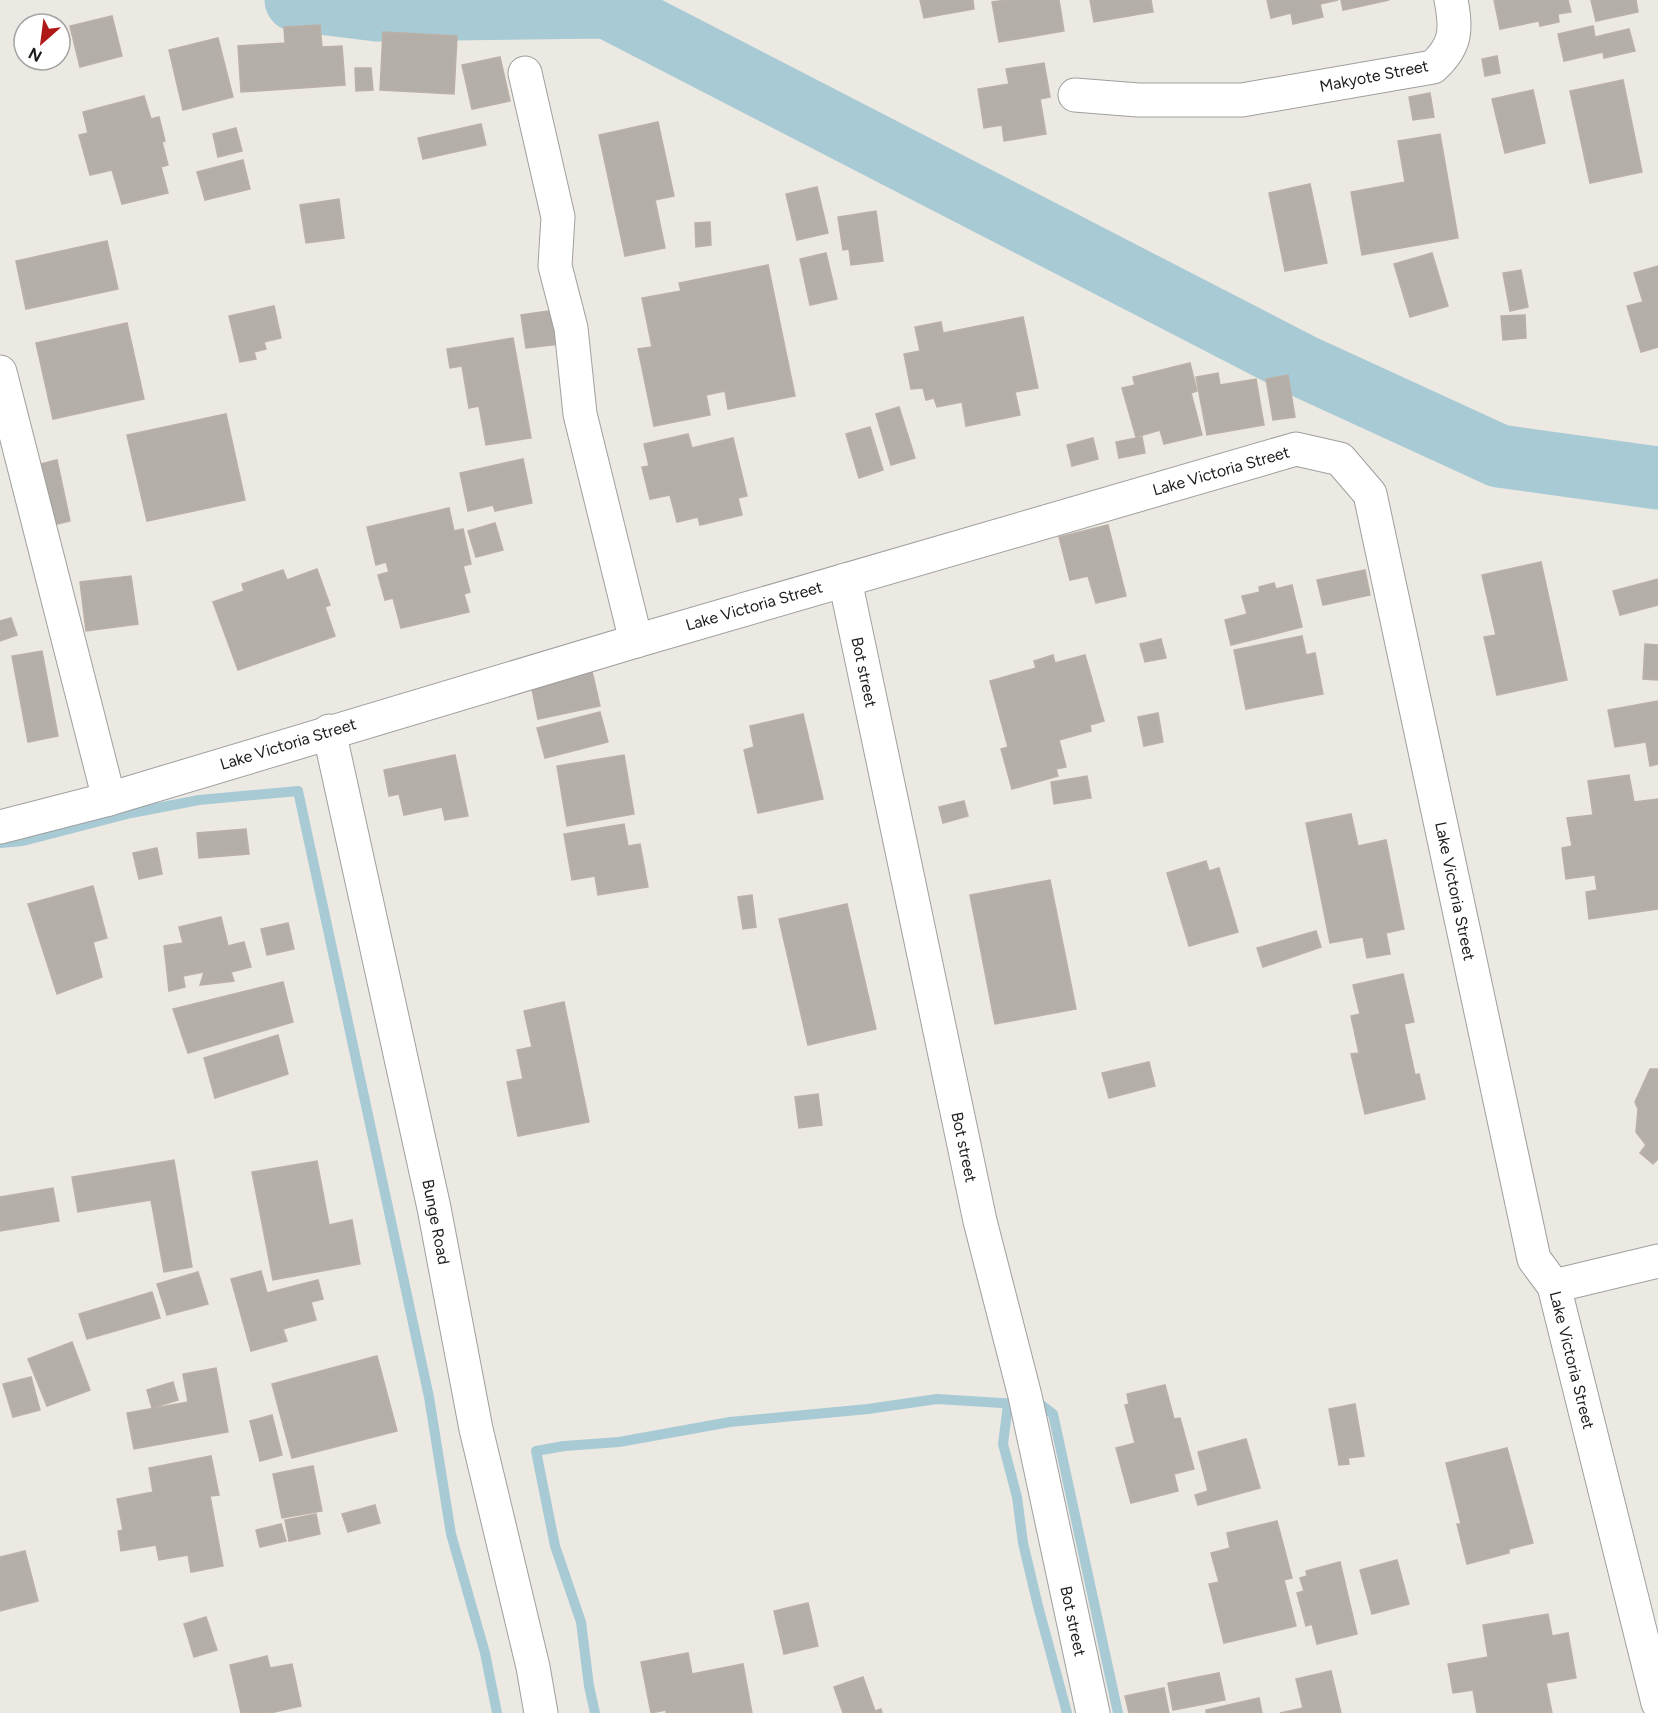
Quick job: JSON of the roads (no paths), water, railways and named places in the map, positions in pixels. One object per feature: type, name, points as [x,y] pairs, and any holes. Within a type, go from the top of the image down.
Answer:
[{"type":"street","name":"Makyote Street","points":[[1075,95],[1138,100],[1242,100],[1433,66],[1449,52],[1455,20],[1451,0]]},
{"type":"street","points":[[525,73],[558,217],[555,266],[571,328],[580,414],[636,641]]},
{"type":"street","points":[[0,372],[109,799]]},
{"type":"street","name":"Lake Victoria Street","points":[[0,827],[109,799],[328,731],[1296,449],[1340,459],[1370,494],[1534,1259],[1554,1286],[1658,1703]]},
{"type":"street","name":"Bot street","points":[[845,580],[980,1221],[1025,1396],[1093,1713]]},
{"type":"street","name":"Bunge Road","points":[[328,731],[434,1208],[476,1429],[533,1667],[541,1713]]},
{"type":"street","points":[[1554,1286],[1658,1261]]},
{"type":"waterway","points":[[296,0],[377,10],[607,7],[1305,367],[1499,456],[1658,478]]},
{"type":"waterway","points":[[0,843],[23,841],[131,813],[199,800],[298,791],[429,1397],[451,1534],[485,1653],[497,1713]]},
{"type":"waterway","points":[[595,1713],[589,1686],[581,1622],[555,1546],[536,1451],[564,1446],[619,1442],[730,1422],[868,1409],[937,1399],[1018,1404]]},
{"type":"waterway","points":[[1008,1404],[1003,1444],[1017,1497],[1023,1543],[1067,1713]]},
{"type":"waterway","points":[[1040,1404],[1053,1414],[1118,1713]]}]
